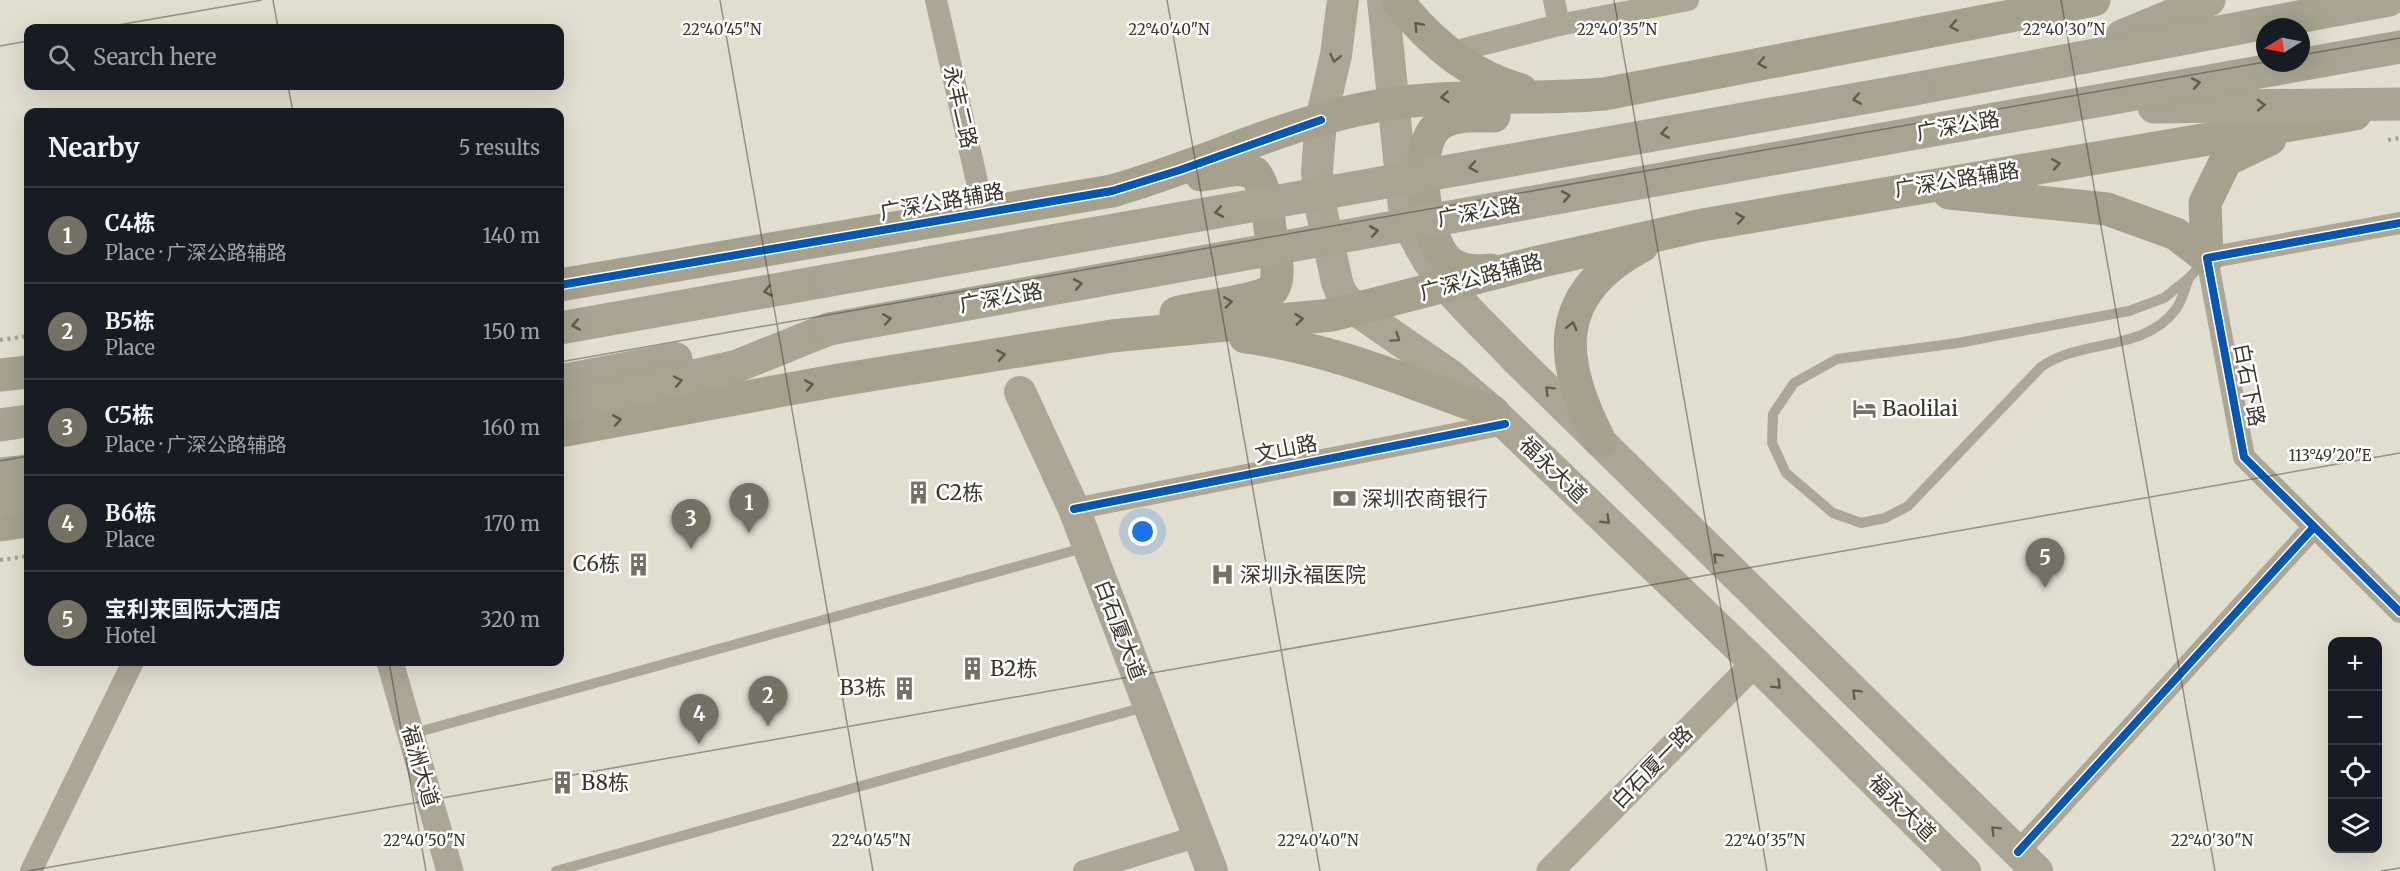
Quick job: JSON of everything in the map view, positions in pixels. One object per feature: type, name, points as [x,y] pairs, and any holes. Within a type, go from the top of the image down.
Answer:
[{"type":"highway","points":[[2058,62],[2209,0]]},
{"type":"highway","name":"广深公路","points":[[564,327],[1914,89],[2389,0]]},
{"type":"highway","name":"广深公路","points":[[564,380],[829,329],[2400,47]]},
{"type":"highway","points":[[2056,108],[2400,105]]},
{"type":"highway","points":[[564,405],[737,366],[829,329]]},
{"type":"highway","points":[[0,425],[24,422]]},
{"type":"highway","points":[[0,474],[24,471]]},
{"type":"highway","points":[[0,501],[24,495]]},
{"type":"main road","name":"福永大道","points":[[1343,0],[1336,55],[1321,120],[1317,171],[1320,204],[1336,282],[1341,293],[1356,309],[1450,375],[1499,418],[1755,663],[1965,871]]},
{"type":"main road","points":[[1383,0],[1400,186],[1410,229],[1430,267],[1600,441],[2028,862]]},
{"type":"main road","points":[[1396,0],[1425,33],[1449,53],[1498,83],[1561,98]]},
{"type":"main road","name":"广深公路辅路","points":[[564,284],[1112,191],[1180,170],[1321,120],[1392,103],[1454,96],[1561,98],[1626,90],[1984,16],[2094,0]]},
{"type":"main road","points":[[1538,262],[1472,271],[1449,262],[1440,253],[1429,224],[1425,203],[1423,169],[1427,140],[1440,124],[1448,119],[1568,111],[1590,106],[1626,90]]},
{"type":"main road","name":"广深公路辅路","points":[[564,430],[838,380],[1112,336],[1302,319],[1356,309],[1538,262],[1702,225],[2400,105]]},
{"type":"main road","points":[[2198,268],[2205,203],[2226,160],[2313,121]]},
{"type":"main road","points":[[1112,191],[1171,183],[1228,169],[1256,172],[1264,190],[1277,272],[1273,291],[1261,298],[1191,309],[1112,336]]},
{"type":"main road","points":[[1905,189],[2107,209],[2175,234],[2198,268]]},
{"type":"main road","points":[[1600,441],[1581,405],[1574,384],[1570,335],[1575,314],[1600,273],[1621,258],[1662,238],[1702,225]]},
{"type":"main road","points":[[1184,329],[1308,347],[1499,418]]},
{"type":"main road","points":[[0,375],[24,372]]},
{"type":"main road","name":"白石厦大道","points":[[1020,392],[1074,509],[1212,871]]},
{"type":"main road","points":[[0,525],[24,522]]},
{"type":"street","name":"永丰二路","points":[[936,0],[984,213]]},
{"type":"street","points":[[1554,0],[1559,25]]},
{"type":"street","points":[[1449,53],[1559,25],[1688,0]]},
{"type":"street","points":[[2198,268],[2400,223]]},
{"type":"street","name":"白石下路","points":[[2198,268],[2244,457],[2400,612]]},
{"type":"street","name":"文山路","points":[[1074,509],[1499,418]]},
{"type":"street","points":[[2028,862],[2314,526]]},
{"type":"street","name":"白石厦一路","points":[[1550,871],[1755,663]]},
{"type":"street","points":[[31,871],[131,666]]},
{"type":"street","name":"福洲大道","points":[[391,666],[450,871]]},
{"type":"street","points":[[1084,871],[1199,836]]},
{"type":"lane","points":[[2198,268],[2176,309],[2148,334],[2058,356],[2041,367],[1908,506],[1885,518],[1861,523],[1833,513],[1786,473],[1772,443],[1773,414],[1794,384],[1837,359],[1958,342],[2129,312],[2164,298],[2198,268]]},
{"type":"lane","points":[[410,734],[1088,546]]},
{"type":"lane","points":[[556,871],[1150,705]]},
{"type":"path","points":[[2388,140],[2400,138]]},
{"type":"path","points":[[0,340],[24,337]]},
{"type":"path","points":[[0,560],[24,557]]},
{"type":"cycle path","points":[[564,284],[1112,191],[1180,170],[1321,120]]},
{"type":"cycle path","points":[[2400,223],[2207,258],[2244,457],[2400,612]]},
{"type":"cycle path","points":[[1074,509],[1505,424]]},
{"type":"cycle path","points":[[2018,852],[2314,527]]},
{"type":"place","name":"Baolilai","points":[[1864,409]]},
{"type":"place","name":"C2栋","points":[[918,493]]},
{"type":"place","name":"深圳农商银行","points":[[1344,499]]},
{"type":"place","name":"C4栋","points":[[749,533]]},
{"type":"place","name":"C5栋","points":[[691,549]]},
{"type":"place","name":"C6栋","points":[[638,564]]},
{"type":"place","name":"深圳永福医院","points":[[1222,575]]},
{"type":"place","name":"宝利来国际大酒店","points":[[2045,588]]},
{"type":"place","name":"B2栋","points":[[972,669]]},
{"type":"place","name":"B3栋","points":[[904,688]]},
{"type":"place","name":"B5栋","points":[[768,726]]},
{"type":"place","name":"B6栋","points":[[699,744]]},
{"type":"place","name":"B8栋","points":[[563,783]]}]
